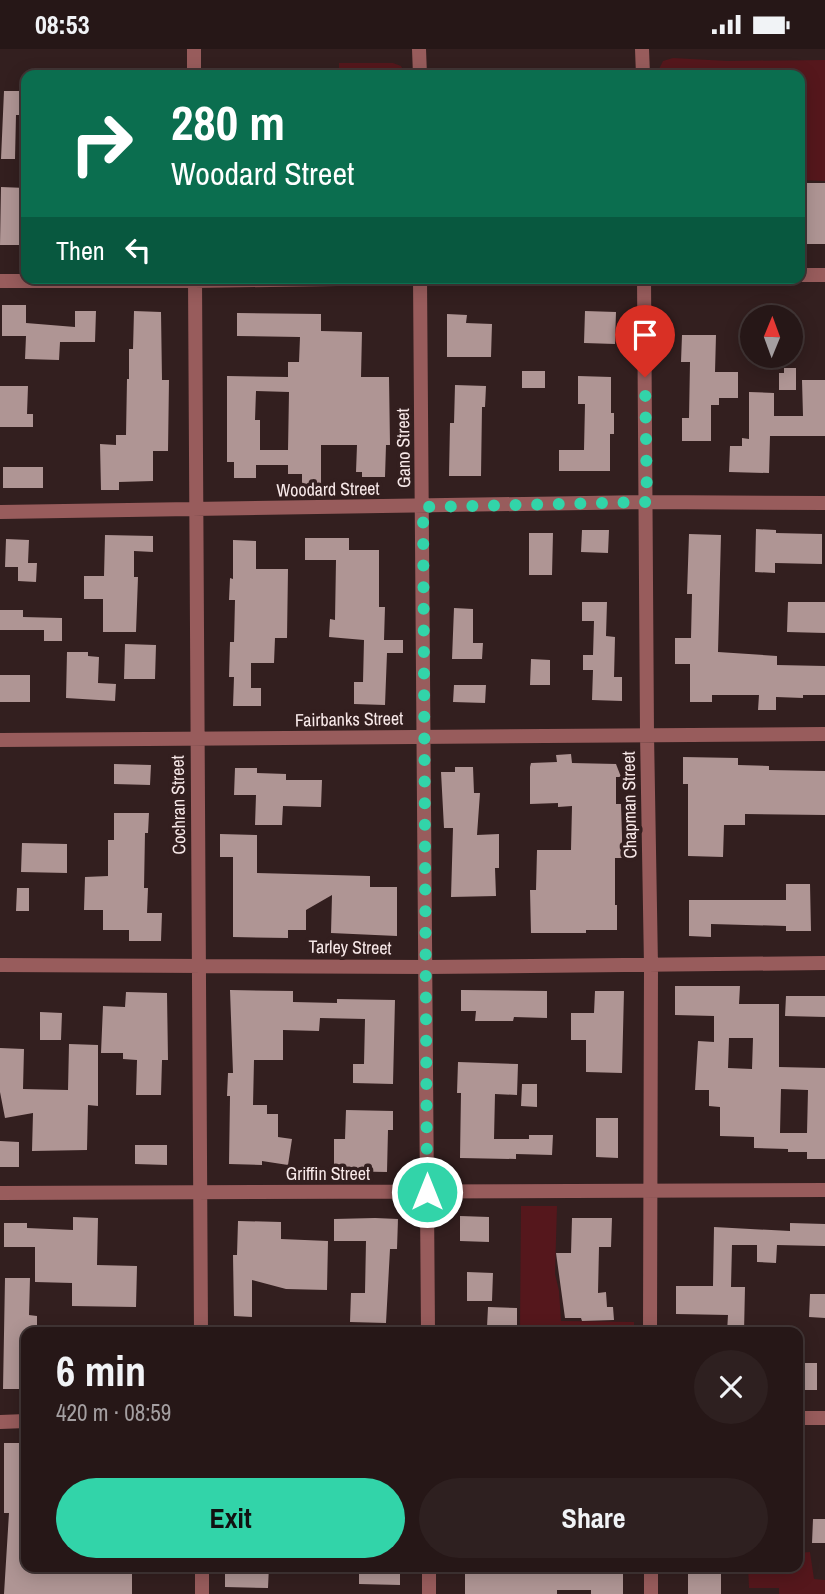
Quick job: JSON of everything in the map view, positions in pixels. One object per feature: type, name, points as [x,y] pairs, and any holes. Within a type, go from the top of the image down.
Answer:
[{"type":"street","points":[[194,49],[194,70]]},
{"type":"street","points":[[419,49],[419,70]]},
{"type":"street","points":[[642,49],[643,70]]},
{"type":"street","points":[[805,275],[825,275]]},
{"type":"street","points":[[0,281],[21,281]]},
{"type":"street","name":"Cochran Street","points":[[195,284],[201,1327]]},
{"type":"street","name":"Gano Street","points":[[420,284],[428,1327]]},
{"type":"street","name":"Chapman Street","points":[[644,284],[651,966],[650,1327]]},
{"type":"street","name":"Woodard Street","points":[[0,513],[647,502],[825,503]]},
{"type":"street","name":"Fairbanks Street","points":[[0,740],[825,734]]},
{"type":"street","name":"Tarley Street","points":[[0,965],[426,967],[825,964]]},
{"type":"street","name":"Griffin Street","points":[[0,1193],[825,1190]]},
{"type":"street","points":[[803,1418],[825,1417]]},
{"type":"street","points":[[0,1422],[21,1422]]},
{"type":"street","points":[[202,1572],[202,1594]]},
{"type":"street","points":[[429,1572],[429,1594]]},
{"type":"street","points":[[651,1572],[651,1594]]},
{"type":"shaded area","points":[[673,58],[727,61],[825,60],[825,181],[805,180],[805,70],[658,70],[663,61]]},
{"type":"shaded area","points":[[339,63],[393,63],[403,70],[339,70]]},
{"type":"shaded area","points":[[521,1206],[557,1206],[555,1274],[561,1321],[634,1322],[634,1327],[520,1327]]},
{"type":"shaded area","points":[[810,1552],[814,1579],[825,1580],[825,1594],[779,1594],[779,1588],[749,1588],[748,1572],[803,1572],[803,1553]]},
{"type":"building","points":[[4,91],[21,91],[21,115],[16,115],[15,159],[1,159]]},
{"type":"building","points":[[805,183],[825,183],[825,244],[805,244]]},
{"type":"building","points":[[1,187],[21,188],[21,245],[0,245]]},
{"type":"building","points":[[2,305],[26,305],[26,323],[75,327],[75,311],[96,311],[95,342],[60,342],[59,360],[25,359],[26,336],[2,336]]},
{"type":"building","points":[[134,311],[161,312],[162,380],[169,380],[168,451],[153,451],[153,481],[119,482],[119,490],[101,490],[100,444],[116,445],[116,435],[126,435],[127,379],[129,349],[133,349]]},
{"type":"building","points":[[585,311],[616,312],[615,344],[584,343]]},
{"type":"building","points":[[237,313],[321,314],[321,331],[362,332],[361,377],[389,377],[390,445],[386,445],[385,477],[362,477],[362,472],[356,472],[357,445],[321,445],[321,487],[302,487],[302,474],[288,474],[288,465],[256,465],[256,478],[234,478],[234,462],[227,462],[227,376],[288,377],[288,362],[299,362],[300,337],[237,336]],"holes":[[[256,391],[289,392],[288,450],[260,450],[260,420],[255,420]]]},
{"type":"building","points":[[447,314],[467,315],[466,323],[492,324],[491,357],[447,357]]},
{"type":"building","points":[[682,335],[716,335],[715,372],[738,372],[738,398],[719,398],[719,405],[711,405],[711,441],[682,441],[682,418],[689,418],[690,362],[681,362]]},
{"type":"building","points":[[784,368],[796,368],[796,390],[779,390],[779,373],[784,373]]},
{"type":"building","points":[[522,371],[545,371],[545,388],[522,388]]},
{"type":"building","points":[[578,376],[611,377],[614,434],[610,434],[610,471],[559,471],[559,450],[584,450],[585,404],[578,404]]},
{"type":"building","points":[[802,380],[825,380],[825,436],[770,436],[769,473],[729,472],[730,446],[742,446],[742,438],[749,439],[749,392],[774,393],[774,416],[803,416]]},
{"type":"building","points":[[455,385],[486,386],[485,407],[482,407],[481,476],[449,476],[450,423],[454,423]]},
{"type":"building","points":[[0,386],[28,386],[27,414],[33,414],[33,427],[0,427]]},
{"type":"building","points":[[3,467],[43,467],[43,488],[3,488]]},
{"type":"building","points":[[756,529],[776,530],[776,533],[822,534],[822,564],[775,563],[775,573],[755,572]]},
{"type":"building","points":[[582,530],[609,530],[608,553],[581,552]]},
{"type":"building","points":[[529,533],[553,533],[552,575],[529,575]]},
{"type":"building","points":[[689,534],[721,535],[718,652],[777,656],[777,665],[825,666],[825,695],[803,695],[803,698],[776,697],[776,710],[758,710],[759,695],[712,695],[712,702],[690,702],[690,664],[675,664],[675,638],[691,638],[692,594],[687,594]]},
{"type":"building","points":[[105,535],[153,536],[153,552],[134,551],[134,577],[138,577],[136,632],[103,632],[103,599],[84,599],[84,576],[104,576]]},
{"type":"building","points":[[305,538],[349,538],[349,550],[379,550],[379,607],[385,607],[384,640],[403,640],[403,653],[387,653],[385,705],[354,704],[354,682],[363,682],[364,640],[329,637],[330,619],[335,620],[336,560],[305,560]]},
{"type":"building","points":[[6,539],[29,540],[28,563],[37,563],[36,582],[18,581],[18,567],[5,567]]},
{"type":"building","points":[[233,540],[256,541],[256,569],[288,569],[287,638],[275,638],[274,663],[251,663],[251,688],[261,688],[261,706],[233,706],[234,677],[229,677],[230,642],[234,642],[235,600],[229,600],[230,578],[233,579]]},
{"type":"building","points":[[582,602],[607,602],[606,636],[615,637],[614,677],[622,677],[622,701],[592,700],[593,670],[583,670],[583,655],[593,655],[594,621],[582,621]]},
{"type":"building","points":[[788,602],[825,602],[825,633],[787,632]]},
{"type":"building","points":[[454,608],[473,609],[473,643],[483,643],[482,659],[452,659]]},
{"type":"building","points":[[0,610],[23,610],[23,617],[62,618],[62,641],[44,641],[44,630],[0,630]]},
{"type":"building","points":[[125,644],[156,645],[155,679],[124,679]]},
{"type":"building","points":[[67,652],[88,652],[88,656],[99,657],[98,683],[116,684],[115,701],[66,698]]},
{"type":"building","points":[[531,659],[550,660],[550,685],[530,685]]},
{"type":"building","points":[[0,675],[30,675],[30,702],[0,702]]},
{"type":"building","points":[[454,685],[486,685],[485,703],[453,702]]},
{"type":"building","points":[[571,754],[572,763],[616,764],[621,777],[616,777],[616,804],[621,804],[622,837],[622,858],[615,858],[617,930],[531,933],[530,890],[536,890],[537,850],[571,850],[572,806],[558,807],[558,803],[530,804],[530,767],[531,763],[557,762],[556,755]]},
{"type":"building","points":[[683,757],[738,758],[738,765],[769,766],[769,770],[825,771],[825,815],[745,814],[745,825],[724,825],[723,857],[688,856],[688,784],[683,784]]},
{"type":"building","points":[[114,764],[151,765],[150,785],[114,784]]},
{"type":"building","points":[[455,767],[473,767],[474,793],[480,793],[477,835],[499,834],[499,868],[495,868],[496,896],[451,897],[453,828],[444,828],[441,772],[455,772]]},
{"type":"building","points":[[235,768],[257,768],[257,773],[286,774],[286,780],[322,780],[321,807],[283,806],[282,825],[255,825],[256,795],[234,795]]},
{"type":"building","points":[[114,813],[149,813],[148,833],[145,833],[144,888],[148,888],[147,913],[162,913],[161,941],[129,941],[129,930],[103,930],[103,910],[84,910],[85,877],[108,876],[108,840],[114,840]]},
{"type":"building","points":[[220,834],[257,835],[257,873],[370,876],[370,887],[397,887],[397,936],[331,933],[332,895],[306,910],[306,930],[288,930],[288,938],[233,937],[233,857],[220,857]]},
{"type":"building","points":[[22,843],[67,844],[67,873],[21,872]]},
{"type":"building","points":[[786,884],[810,884],[811,931],[786,931],[786,926],[711,924],[711,937],[689,936],[689,900],[786,900]]},
{"type":"building","points":[[17,888],[29,888],[29,911],[16,911]]},
{"type":"building","points":[[675,986],[740,986],[739,1004],[779,1004],[779,1067],[825,1068],[825,1159],[807,1159],[807,1152],[788,1152],[788,1149],[754,1148],[754,1137],[720,1136],[720,1107],[709,1106],[709,1090],[695,1090],[698,1041],[714,1042],[714,1016],[675,1015]],"holes":[[[729,1038],[753,1038],[752,1069],[728,1068]],[[781,1089],[808,1090],[807,1133],[780,1133]]]},
{"type":"building","points":[[230,990],[293,991],[293,1002],[337,1003],[337,999],[395,1000],[393,1084],[353,1083],[353,1064],[364,1064],[365,1019],[320,1018],[319,1031],[283,1030],[283,1060],[254,1060],[253,1105],[267,1105],[267,1114],[278,1114],[278,1137],[292,1139],[288,1165],[262,1161],[262,1165],[229,1164],[228,1073],[233,1073]]},
{"type":"building","points":[[461,990],[547,991],[547,1018],[514,1017],[513,1021],[475,1021],[476,1011],[461,1011]]},
{"type":"building","points":[[595,991],[624,991],[622,1073],[586,1072],[586,1040],[571,1040],[571,1013],[594,1013]]},
{"type":"building","points":[[126,992],[167,993],[168,1060],[162,1060],[161,1095],[136,1095],[137,1060],[123,1059],[123,1053],[101,1053],[103,1006],[125,1007]]},
{"type":"building","points":[[786,996],[825,996],[825,1017],[785,1016]]},
{"type":"building","points":[[40,1012],[62,1013],[61,1040],[40,1040]]},
{"type":"building","points":[[69,1044],[98,1045],[98,1106],[88,1105],[87,1150],[32,1151],[33,1113],[5,1118],[0,1092],[0,1048],[24,1049],[23,1089],[68,1090]]},
{"type":"building","points":[[458,1062],[518,1064],[517,1095],[495,1094],[494,1139],[529,1139],[529,1135],[553,1135],[552,1155],[516,1154],[516,1159],[460,1158],[461,1093],[457,1093]]},
{"type":"building","points":[[522,1084],[537,1084],[537,1107],[521,1106]]},
{"type":"building","points":[[346,1110],[393,1111],[393,1130],[388,1130],[387,1172],[334,1171],[334,1139],[345,1139]]},
{"type":"building","points":[[596,1118],[618,1118],[618,1158],[596,1157]]},
{"type":"building","points":[[0,1141],[19,1142],[19,1167],[0,1167]]},
{"type":"building","points":[[135,1145],[167,1145],[167,1165],[135,1164]]},
{"type":"building","points":[[460,1216],[489,1217],[489,1242],[460,1241]]},
{"type":"building","points":[[73,1217],[98,1218],[97,1265],[137,1266],[136,1307],[72,1306],[72,1283],[35,1282],[35,1247],[4,1247],[4,1223],[27,1223],[27,1228],[73,1230]]},
{"type":"building","points":[[572,1218],[612,1218],[611,1247],[599,1247],[598,1293],[606,1292],[607,1307],[613,1307],[614,1320],[582,1321],[581,1318],[565,1318],[556,1253],[571,1253]]},
{"type":"building","points":[[334,1219],[398,1219],[397,1249],[390,1249],[386,1323],[350,1322],[351,1293],[365,1293],[366,1241],[334,1241]]},
{"type":"building","points":[[238,1221],[281,1222],[281,1239],[328,1241],[327,1290],[286,1289],[252,1280],[252,1317],[234,1316],[233,1255],[237,1255]]},
{"type":"building","points":[[790,1223],[825,1224],[825,1246],[777,1245],[776,1263],[757,1262],[757,1245],[732,1245],[731,1287],[745,1287],[744,1327],[727,1327],[728,1315],[676,1314],[676,1286],[713,1286],[714,1227],[790,1231]]},
{"type":"building","points":[[467,1272],[493,1273],[492,1301],[467,1301]]},
{"type":"building","points":[[5,1278],[30,1278],[29,1315],[37,1316],[37,1327],[21,1327],[21,1389],[3,1389]]},
{"type":"building","points":[[810,1294],[825,1294],[825,1318],[809,1317]]},
{"type":"building","points":[[488,1307],[517,1308],[517,1327],[487,1327]]},
{"type":"building","points":[[803,1363],[817,1363],[817,1390],[803,1390]]},
{"type":"building","points":[[4,1443],[21,1443],[21,1572],[132,1572],[132,1594],[4,1594],[9,1513],[4,1513]]},
{"type":"building","points":[[813,1519],[825,1519],[825,1543],[812,1543]]},
{"type":"building","points":[[225,1572],[269,1572],[268,1588],[225,1587]]},
{"type":"building","points":[[359,1572],[400,1572],[400,1585],[359,1584]]},
{"type":"building","points":[[465,1572],[623,1572],[623,1594],[557,1590],[557,1594],[465,1594]]},
{"type":"building","points":[[688,1572],[721,1572],[721,1594],[688,1594]]},
{"type":"route","points":[[427,1192],[423,507],[647,502],[645,377]]}]
